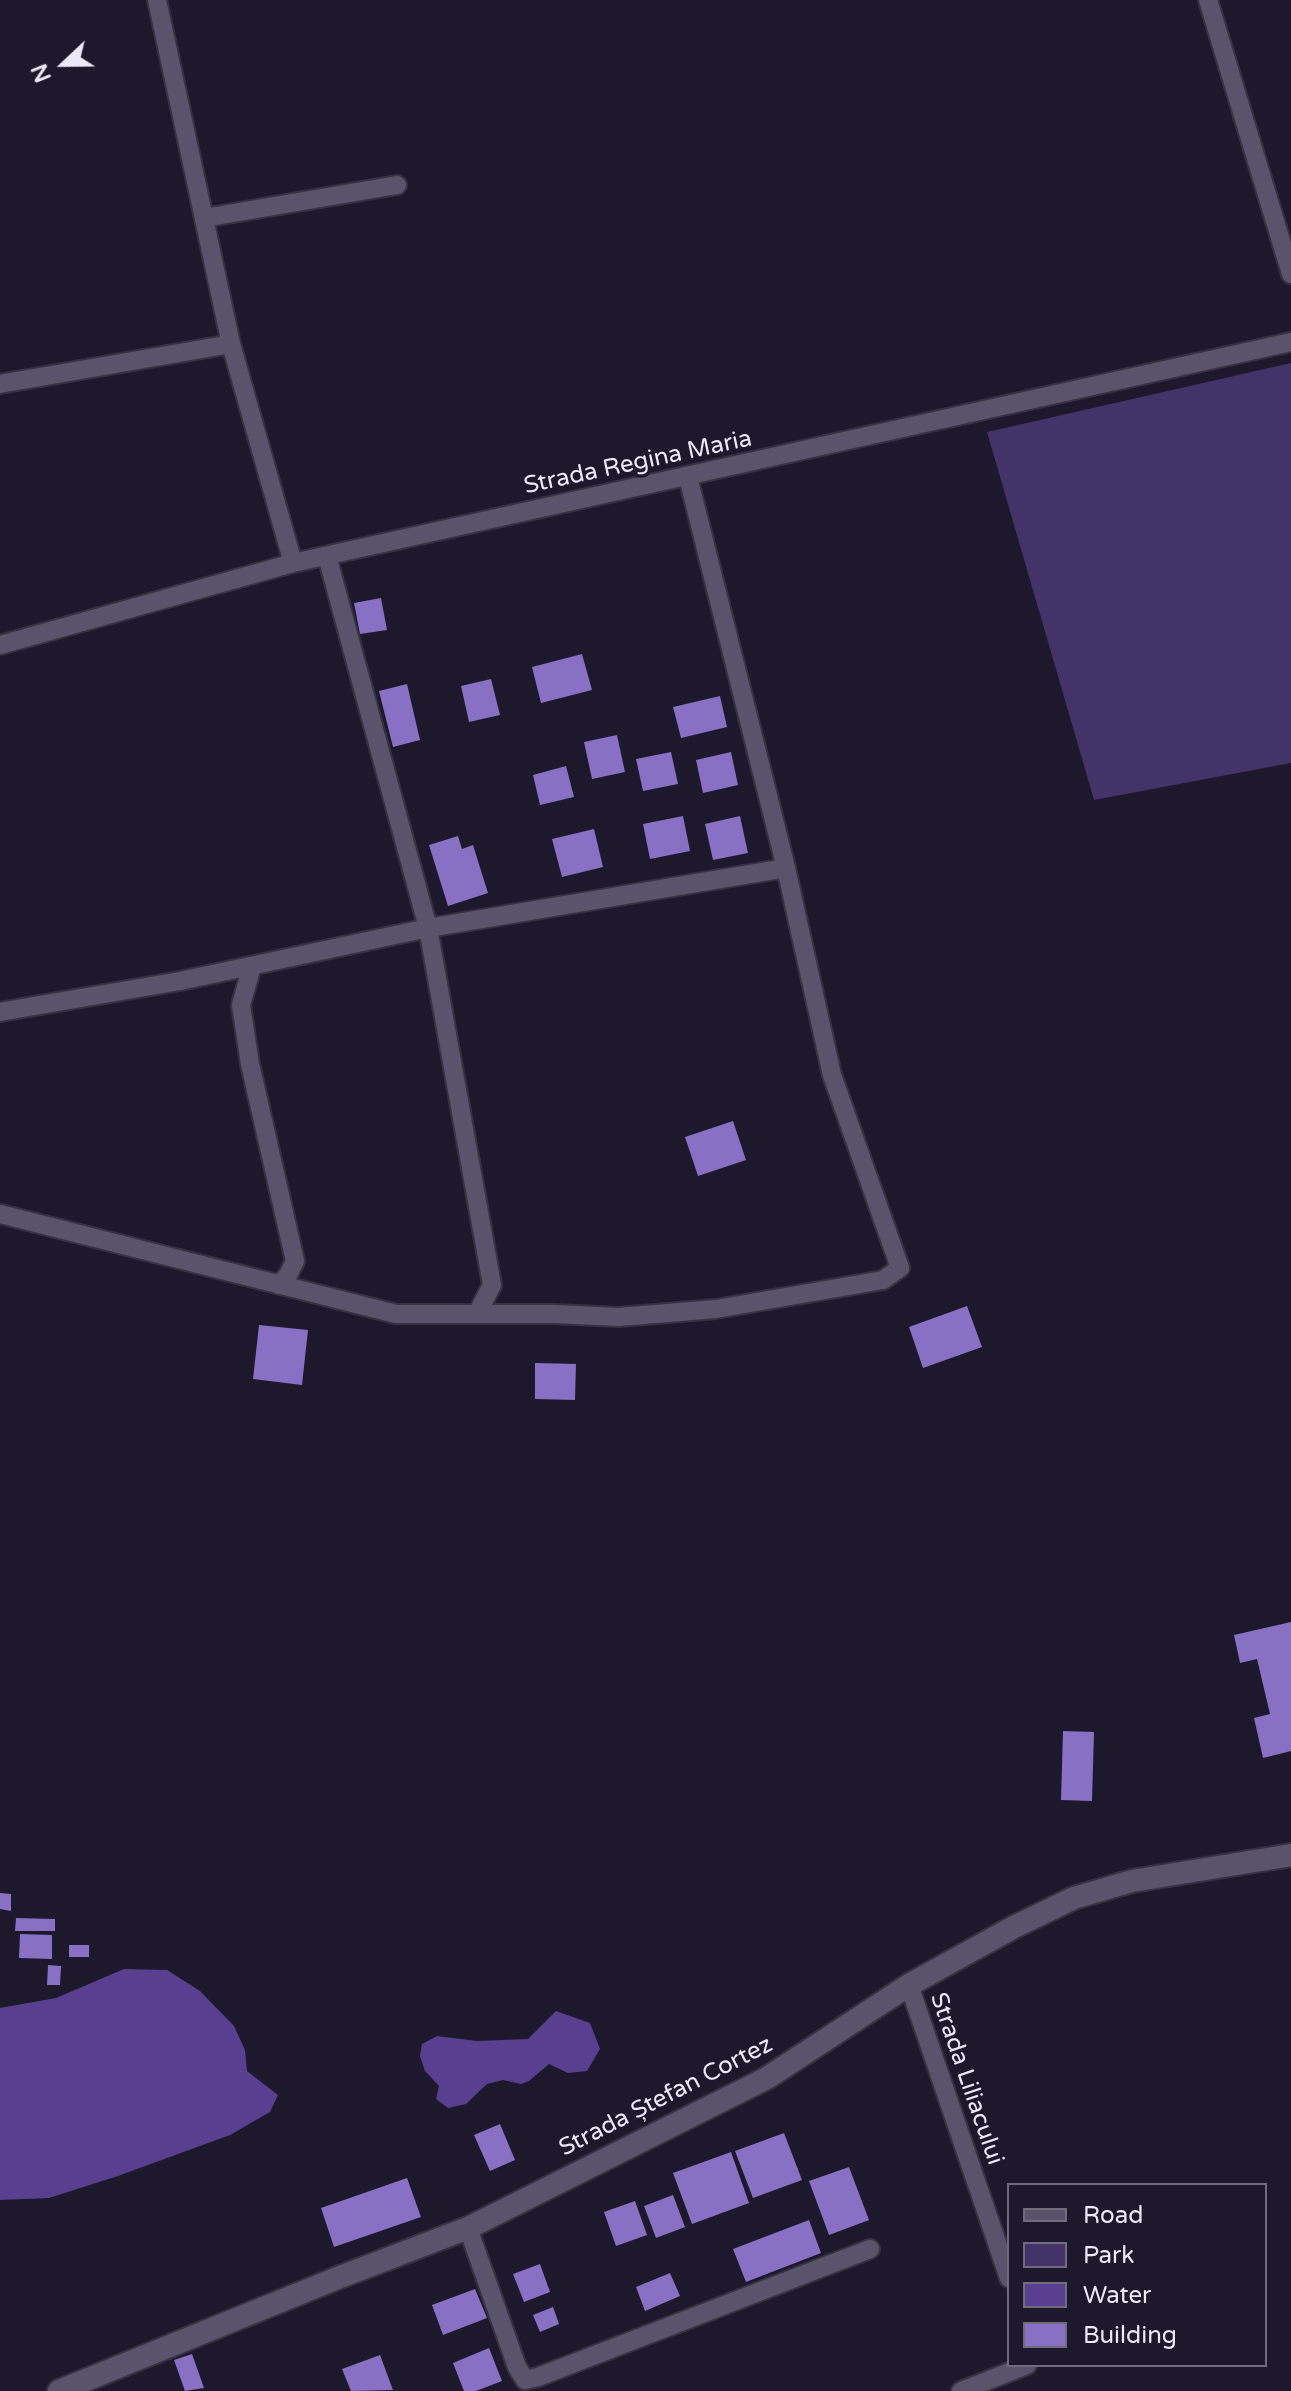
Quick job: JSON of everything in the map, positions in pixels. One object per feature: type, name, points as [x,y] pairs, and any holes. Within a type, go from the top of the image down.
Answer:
[{"type":"street","points":[[157,0],[231,344],[293,563]]},
{"type":"street","points":[[1208,0],[1291,274]]},
{"type":"street","points":[[204,218],[397,185]]},
{"type":"street","name":"Strada Regina Maria","points":[[0,645],[293,563],[1291,342]]},
{"type":"street","points":[[0,384],[231,344]]},
{"type":"street","points":[[0,1214],[396,1314],[619,1317],[716,1309],[883,1280],[900,1268],[832,1075],[786,868],[688,477]]},
{"type":"street","points":[[327,556],[428,928],[492,1285],[477,1314]]},
{"type":"street","points":[[0,1012],[180,981],[428,928],[786,868]]},
{"type":"street","points":[[252,966],[241,1005],[250,1064],[295,1261],[279,1285]]},
{"type":"street","name":"Strada Ștefan Cortez","points":[[59,2391],[468,2228],[767,2078],[909,1985],[1074,1898],[1132,1881],[1291,1855]]},
{"type":"street","name":"Strada Liliacului","points":[[909,1985],[1007,2272]]},
{"type":"street","points":[[468,2228],[517,2367],[525,2380],[870,2249]]},
{"type":"street","points":[[961,2391],[1022,2367]]},
{"type":"green space","points":[[1291,363],[1291,763],[1094,800],[987,432]]},
{"type":"water","points":[[124,1969],[167,1970],[200,1991],[234,2026],[245,2050],[247,2071],[278,2095],[270,2112],[230,2135],[118,2176],[49,2198],[0,2200],[0,2008],[56,1998]]},
{"type":"water","points":[[556,2011],[590,2023],[600,2049],[587,2071],[568,2073],[549,2064],[521,2084],[503,2080],[487,2084],[466,2104],[448,2108],[436,2099],[439,2086],[425,2071],[420,2056],[422,2044],[437,2036],[477,2041],[528,2039]]},
{"type":"building","points":[[381,598],[387,630],[360,634],[354,603]]},
{"type":"building","points":[[582,654],[592,690],[541,703],[532,667]]},
{"type":"building","points":[[491,679],[500,715],[469,722],[461,686]]},
{"type":"building","points":[[407,684],[420,740],[393,747],[379,691]]},
{"type":"building","points":[[720,696],[727,727],[681,738],[673,707]]},
{"type":"building","points":[[617,735],[625,772],[592,779],[584,742]]},
{"type":"building","points":[[671,752],[678,784],[643,791],[636,759]]},
{"type":"building","points":[[731,752],[738,785],[703,793],[696,760]]},
{"type":"building","points":[[566,766],[574,797],[540,805],[533,775]]},
{"type":"building","points":[[683,816],[690,851],[650,859],[643,824]]},
{"type":"building","points":[[740,816],[748,853],[713,860],[705,824]]},
{"type":"building","points":[[594,829],[603,867],[562,877],[552,839]]},
{"type":"building","points":[[458,836],[462,849],[473,845],[488,893],[448,906],[429,845]]},
{"type":"building","points":[[733,1121],[746,1160],[698,1176],[685,1137]]},
{"type":"building","points":[[967,1306],[982,1347],[923,1368],[909,1327]]},
{"type":"building","points":[[259,1325],[308,1330],[302,1385],[253,1379]]},
{"type":"building","points":[[535,1363],[576,1364],[575,1400],[535,1399]]},
{"type":"building","points":[[1291,1622],[1291,1751],[1263,1758],[1254,1718],[1270,1714],[1257,1659],[1240,1663],[1234,1635]]},
{"type":"building","points":[[1063,1731],[1094,1732],[1092,1801],[1061,1800]]},
{"type":"building","points":[[0,1893],[11,1894],[11,1911],[0,1909]]},
{"type":"building","points":[[16,1918],[55,1919],[55,1931],[15,1931]]},
{"type":"building","points":[[20,1934],[52,1935],[52,1959],[19,1958]]},
{"type":"building","points":[[69,1945],[89,1945],[89,1957],[69,1957]]},
{"type":"building","points":[[48,1965],[61,1966],[60,1985],[47,1985]]},
{"type":"building","points":[[500,2124],[515,2160],[490,2171],[474,2135]]},
{"type":"building","points":[[784,2133],[802,2180],[753,2198],[735,2151]]},
{"type":"building","points":[[731,2152],[749,2203],[692,2224],[673,2173]]},
{"type":"building","points":[[849,2167],[869,2220],[829,2235],[809,2181]]},
{"type":"building","points":[[407,2178],[421,2217],[334,2247],[321,2208]]},
{"type":"building","points":[[673,2195],[685,2227],[656,2238],[644,2206]]},
{"type":"building","points":[[635,2201],[647,2235],[616,2246],[604,2212]]},
{"type":"building","points":[[809,2220],[821,2253],[746,2282],[733,2249]]},
{"type":"building","points":[[540,2264],[550,2292],[524,2302],[513,2274]]},
{"type":"building","points":[[670,2273],[680,2296],[645,2311],[636,2287]]},
{"type":"building","points":[[475,2289],[487,2318],[443,2335],[432,2305]]},
{"type":"building","points":[[553,2307],[559,2324],[540,2332],[533,2315]]},
{"type":"building","points":[[489,2348],[502,2381],[476,2391],[464,2391],[453,2363]]},
{"type":"building","points":[[192,2354],[204,2388],[185,2391],[174,2360]]},
{"type":"building","points":[[380,2355],[393,2390],[351,2391],[342,2369]]}]
